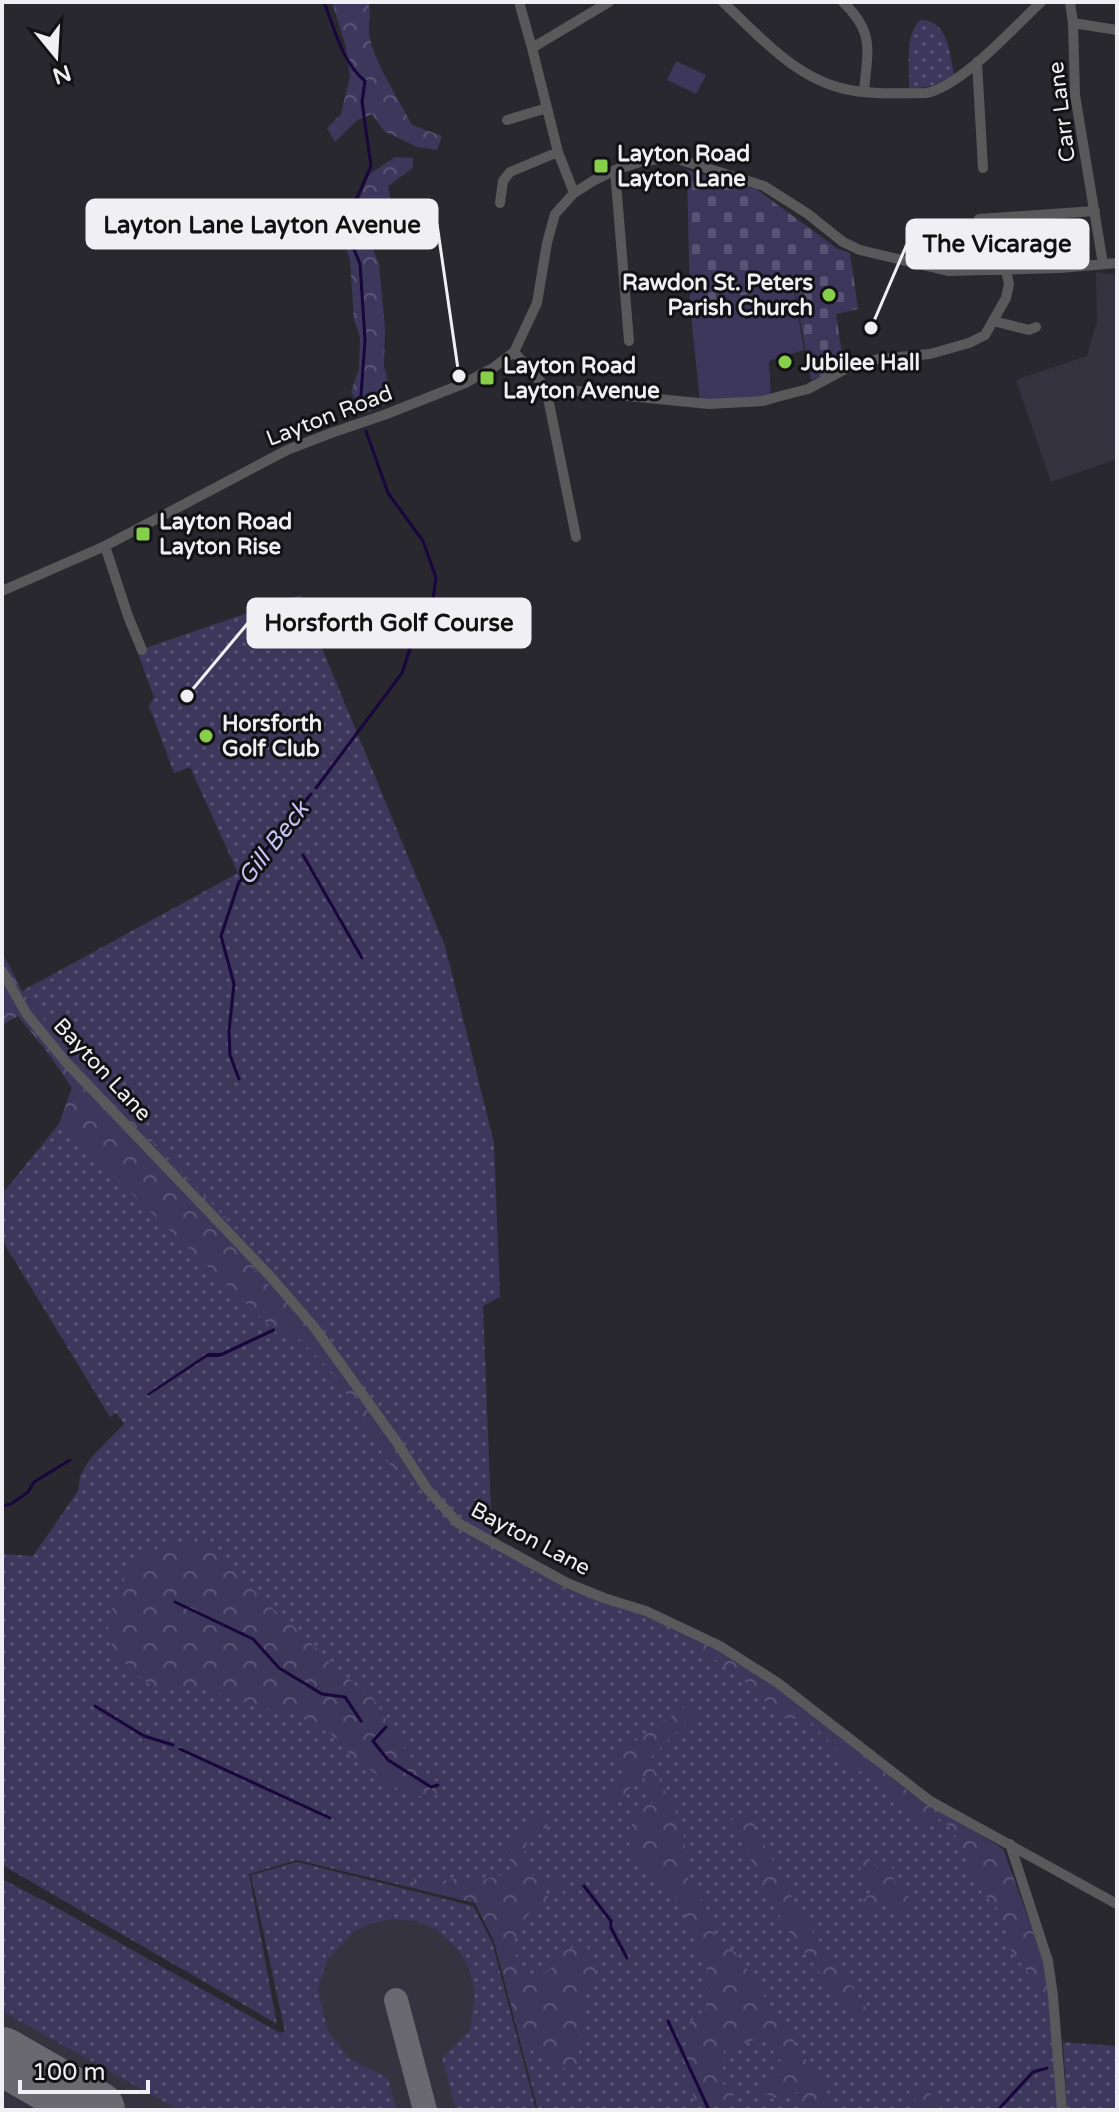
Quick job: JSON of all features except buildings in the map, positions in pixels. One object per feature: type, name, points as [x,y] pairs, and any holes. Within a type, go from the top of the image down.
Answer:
[{"type":"street","points":[[519,2],[558,152],[574,193]]},
{"type":"street","points":[[532,48],[609,2]]},
{"type":"street","points":[[723,2],[778,53],[808,75],[842,88],[864,92],[926,93],[954,82],[1041,2]]},
{"type":"street","points":[[843,2],[862,24],[868,40],[864,92]]},
{"type":"street","points":[[852,11],[863,2]]},
{"type":"street","name":"Carr Lane","points":[[1070,2],[1075,95],[1103,264]]},
{"type":"street","points":[[1073,23],[1117,30]]},
{"type":"street","points":[[977,62],[983,168]]},
{"type":"street","points":[[507,120],[547,108]]},
{"type":"street","points":[[500,203],[505,176],[558,152]]},
{"type":"street","points":[[576,537],[546,388],[514,352],[537,303],[551,223],[561,206],[574,193],[615,170],[671,157],[764,186],[808,214],[843,242],[860,250],[948,271],[1006,271],[1117,263]]},
{"type":"street","points":[[615,170],[629,341]]},
{"type":"street","points":[[979,219],[1095,211]]},
{"type":"street","points":[[546,388],[709,404],[763,401],[808,389],[849,367],[878,359],[930,354],[985,335],[1006,298],[1009,284],[1006,271]]},
{"type":"street","points":[[993,321],[1029,330],[1036,327]]},
{"type":"street","name":"Layton Road","points":[[2,591],[105,546],[287,450],[465,383],[514,352]]},
{"type":"street","points":[[105,546],[142,650]]},
{"type":"street","name":"Bayton Lane","points":[[2,971],[26,1013],[65,1061],[270,1276],[314,1327],[427,1489],[458,1523],[567,1583],[646,1611],[720,1646],[778,1683],[930,1801],[1117,1904]]},
{"type":"street","points":[[1010,1844],[1048,1961],[1062,2110]]},
{"type":"shaded area","points":[[1096,272],[1117,275],[1117,459],[1051,482],[1016,380],[1087,356],[1097,321]]},
{"type":"shaded area","points":[[274,1328],[275,1331],[220,1357],[207,1357],[148,1396],[208,1353],[221,1353]]},
{"type":"shaded area","points":[[297,1862],[473,1906],[492,1942],[536,2110],[2,2110],[2,1879],[280,2033],[286,2031],[251,1875]]},
{"type":"green space","points":[[332,2],[368,2],[371,43],[381,67],[412,125],[442,136],[437,150],[417,147],[384,131],[372,114],[356,121],[335,142],[327,128],[341,114],[350,76],[345,44]]},
{"type":"green space","points":[[920,20],[929,21],[942,31],[954,74],[933,85],[909,88],[910,43]]},
{"type":"green space","points":[[676,61],[706,75],[696,94],[667,80]]},
{"type":"green space","points":[[395,157],[413,158],[413,168],[388,186],[391,202],[372,224],[371,245],[379,264],[385,328],[384,366],[393,402],[364,414],[351,392],[359,369],[360,337],[354,320],[350,260],[343,237],[370,174]]},
{"type":"green space","points":[[687,170],[756,189],[838,249],[850,253],[858,309],[836,314],[844,368],[811,380],[794,286],[690,305]]},
{"type":"green space","points":[[793,286],[804,350],[769,361],[771,399],[700,402],[690,305]]},
{"type":"green space","points":[[300,595],[445,946],[494,1143],[500,1297],[483,1306],[490,1546],[567,1589],[643,1615],[715,1648],[801,1705],[909,1792],[1003,1849],[1044,1962],[1055,2044],[1058,2110],[538,2110],[494,1941],[475,1903],[297,1860],[249,1874],[277,2024],[2,1865],[2,1554],[33,1556],[78,1491],[80,1476],[90,1459],[124,1424],[116,1413],[110,1417],[2,1240],[2,1194],[59,1124],[72,1088],[72,1055],[22,991],[238,873],[190,767],[174,773],[149,706],[154,697],[137,651]]},
{"type":"green space","points":[[2,952],[22,991],[72,1055],[245,1239],[255,1270],[312,1330],[403,1464],[393,1469],[334,1374],[298,1338],[278,1334],[59,1124],[72,1088],[18,1016],[2,1025]]},
{"type":"green space","points":[[202,1539],[212,1542],[261,1599],[299,1631],[337,1670],[372,1696],[417,1765],[436,1781],[440,1790],[437,1795],[426,1797],[401,1791],[357,1761],[331,1734],[294,1714],[259,1707],[207,1688],[180,1687],[165,1691],[147,1683],[114,1654],[107,1623],[132,1565],[138,1558],[163,1546]]},
{"type":"green space","points":[[695,1639],[715,1648],[801,1705],[909,1792],[1003,1849],[1044,1962],[1049,1998],[1012,1953],[1001,1913],[980,1889],[952,1828],[938,1818],[926,1831],[890,1800],[887,1786],[870,1770],[857,1772],[808,1719],[785,1718],[778,1708],[768,1704],[749,1685],[693,1643]]},
{"type":"green space","points":[[686,1706],[695,1715],[649,1759],[683,1827],[688,1880],[706,1908],[716,1940],[736,1953],[839,2110],[805,2110],[802,2091],[777,2098],[759,2092],[787,2069],[763,2037],[724,2050],[722,2084],[738,2087],[728,2106],[697,2105],[682,2068],[689,2023],[706,2008],[707,1970],[697,1949],[696,1936],[670,1889],[632,1854],[627,1832],[644,1806],[655,1802],[642,1774],[617,1804],[606,1796],[627,1767],[615,1755]]},
{"type":"green space","points":[[543,1815],[548,1827],[530,1834],[524,1850],[532,1875],[579,1889],[578,1894],[543,1887],[549,1899],[523,1921],[513,1952],[525,1969],[536,1977],[549,1971],[558,1952],[585,1945],[594,1957],[596,1974],[582,1994],[583,2022],[576,2075],[522,2044],[494,1941],[475,1903],[416,1889],[413,1877],[436,1882],[461,1878],[478,1881],[514,1872],[505,1848],[521,1828]]},
{"type":"green space","points":[[749,1815],[804,1920],[871,2015],[858,2023],[786,1928],[730,1820]]},
{"type":"green space","points":[[861,1854],[881,1871],[888,1864],[897,1873],[893,1880],[915,1903],[901,1913],[887,1900],[869,1913],[859,1905],[870,1893],[865,1872],[854,1862]]},
{"type":"green space","points":[[297,1862],[473,1906],[492,1942],[536,2110],[456,2110],[442,2058],[470,2030],[475,1991],[461,1953],[437,1930],[416,1921],[393,1919],[371,1923],[353,1932],[327,1960],[318,1989],[327,2029],[349,2059],[388,2078],[396,2110],[179,2110],[2,2011],[2,1879],[280,2033],[285,2032],[251,1875]]},
{"type":"green space","points":[[1063,2042],[1117,2046],[1117,2110],[1067,2110]]},
{"type":"green space","points":[[924,2085],[942,2110],[922,2110],[909,2091]]},
{"type":"waterway","name":"Gill Beck","points":[[324,2],[350,65],[365,81],[362,102],[371,166],[349,216],[347,232],[360,264],[365,340],[361,395],[356,410]]},
{"type":"waterway","name":"Gill Beck","points":[[316,788],[402,673],[422,612],[433,599],[436,578],[423,541],[388,493],[366,431]]},
{"type":"waterway","name":"Gill Beck","points":[[239,1079],[230,1055],[234,984],[221,936],[239,882],[258,863],[311,794]]},
{"type":"waterway","points":[[303,855],[362,958]]},
{"type":"waterway","points":[[2,1506],[11,1504],[28,1492],[34,1482],[70,1460]]},
{"type":"waterway","points":[[175,1602],[253,1639],[279,1668],[322,1694],[345,1697],[361,1721]]},
{"type":"waterway","points":[[95,1706],[144,1736],[173,1745]]},
{"type":"waterway","points":[[386,1727],[373,1741],[388,1760],[431,1787],[438,1785]]},
{"type":"waterway","points":[[180,1749],[330,1818]]},
{"type":"waterway","points":[[584,1886],[611,1921],[611,1928],[627,1958]]},
{"type":"waterway","points":[[668,2021],[709,2110]]},
{"type":"waterway","points":[[998,2110],[1033,2072],[1047,2068]]},
{"type":"taxiway","points":[[396,2000],[425,2110]]},
{"type":"taxiway","points":[[2,2062],[23,2068]]},
{"type":"runway","points":[[2,2056],[96,2110]]},
{"type":"place","name":"Layton Road Layton Lane","points":[[601,166]]},
{"type":"place","name":"Rawdon St. Peters Parish Church","points":[[829,295]]},
{"type":"place","name":"The Vicarage","points":[[871,328]]},
{"type":"place","name":"Jubilee Hall","points":[[785,362]]},
{"type":"place","name":"Layton Lane Layton Avenue","points":[[459,376]]},
{"type":"place","name":"Layton Road Layton Avenue","points":[[487,378]]},
{"type":"place","name":"Layton Road Layton Rise","points":[[143,534]]},
{"type":"place","name":"Horsforth Golf Course","points":[[187,696]]},
{"type":"place","name":"Horsforth Golf Club","points":[[206,736]]}]
